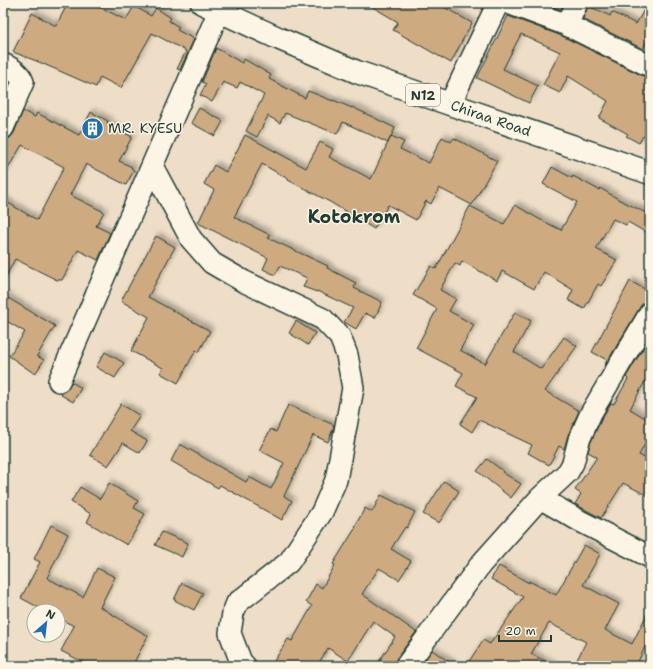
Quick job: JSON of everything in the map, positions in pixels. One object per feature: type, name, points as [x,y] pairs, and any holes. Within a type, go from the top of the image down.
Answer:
[{"type":"highway","name":"Chiraa Road","points":[[210,7],[358,72],[650,173]]},
{"type":"street","points":[[567,25],[577,3]]},
{"type":"street","points":[[450,104],[497,4],[567,25],[650,66]]},
{"type":"street","points":[[60,381],[152,166],[210,7]]},
{"type":"street","points":[[3,64],[21,76],[23,82],[3,128]]},
{"type":"street","points":[[152,166],[191,240],[212,263],[243,281],[323,319],[340,337],[347,355],[352,388],[336,480],[322,512],[289,562],[237,603],[230,633],[241,662],[245,666]]},
{"type":"street","points":[[406,666],[481,564],[540,498],[568,472],[573,463],[579,440],[591,413],[650,313]]},
{"type":"street","points":[[540,498],[580,521],[650,557]]},
{"type":"building","points":[[68,3],[91,3],[126,20],[134,6],[151,16],[156,8],[171,18],[169,21],[179,27],[177,30],[194,39],[180,70],[177,69],[186,51],[152,33],[121,88],[100,77],[96,87],[13,52],[32,13],[56,26]]},
{"type":"building","points":[[366,3],[437,3],[472,23],[451,63],[393,30],[398,22]]},
{"type":"building","points":[[542,3],[564,3],[561,10]]},
{"type":"building","points":[[648,3],[650,3],[650,35],[643,49],[583,19],[588,6],[610,16],[612,12],[636,24]]},
{"type":"building","points":[[508,16],[562,36],[645,77],[650,78],[650,140],[643,136],[639,143],[626,136],[628,134],[599,118],[608,101],[568,76],[560,93],[543,85],[560,52],[521,34],[503,69],[538,86],[529,103],[477,78]]},
{"type":"building","points":[[216,48],[242,63],[244,59],[271,75],[269,79],[305,98],[308,91],[352,107],[395,128],[388,143],[343,122],[337,134],[285,113],[280,123],[268,116],[257,137],[246,131],[264,95],[240,82],[237,88],[223,82],[212,102],[200,95],[206,84],[202,82]]},
{"type":"building","points":[[199,108],[223,121],[215,136],[191,123]]},
{"type":"building","points":[[23,111],[35,117],[37,113],[79,135],[91,112],[132,137],[119,161],[132,167],[131,168],[134,170],[126,185],[86,164],[70,195],[104,212],[96,226],[110,233],[98,260],[78,250],[62,280],[57,280],[15,259],[3,282],[3,200],[37,220],[64,167],[22,145],[3,176],[3,140],[10,138],[14,133]]},
{"type":"building","points":[[245,135],[306,168],[320,142],[333,149],[329,157],[371,179],[391,136],[404,142],[400,149],[429,163],[442,137],[451,142],[454,138],[497,161],[472,205],[439,188],[431,204],[426,201],[416,220],[388,205],[374,229],[330,202],[288,180],[262,164],[234,217],[270,235],[268,238],[328,266],[327,268],[356,283],[354,288],[382,302],[375,318],[365,313],[356,329],[344,322],[353,308],[317,291],[303,287],[307,278],[280,266],[275,275],[263,269],[268,258],[198,223],[214,190],[204,184],[214,165],[226,172]]},
{"type":"building","points":[[552,167],[599,190],[600,188],[650,215],[650,223],[645,232],[628,222],[626,225],[613,219],[596,249],[617,260],[601,286],[598,284],[584,309],[568,300],[573,290],[544,272],[534,289],[502,271],[497,281],[462,261],[460,266],[455,263],[440,290],[456,299],[449,311],[474,325],[460,350],[485,364],[515,312],[531,321],[514,352],[541,369],[564,337],[577,346],[545,391],[579,411],[568,435],[564,449],[559,446],[549,465],[528,453],[532,445],[479,420],[472,432],[460,424],[477,397],[456,386],[463,373],[416,348],[437,309],[413,295],[431,266],[436,269],[470,206],[504,224],[515,205],[561,230],[577,202],[543,184]]},
{"type":"building","points":[[156,236],[175,247],[148,297],[210,331],[199,352],[196,350],[178,383],[160,373],[163,368],[131,351],[149,317],[121,301]]},
{"type":"building","points":[[630,281],[650,292],[650,301],[644,302],[640,307],[604,367],[607,360],[592,352]]},
{"type":"building","points":[[3,295],[55,326],[37,356],[44,360],[35,374],[9,356],[25,332],[3,319]]},
{"type":"building","points":[[296,321],[315,333],[308,345],[289,333]]},
{"type":"building","points":[[650,337],[650,372],[630,409],[650,421],[650,435],[639,455],[650,461],[650,497],[623,483],[601,518],[575,504],[581,494],[575,490],[597,457],[588,452],[602,418],[611,403],[614,404],[628,379],[626,377]]},
{"type":"building","points":[[105,352],[124,363],[115,378],[96,367]]},
{"type":"building","points":[[72,382],[81,388],[73,402],[61,395]]},
{"type":"building","points":[[121,404],[140,416],[130,431],[147,441],[140,453],[123,443],[108,466],[90,455]]},
{"type":"building","points":[[288,405],[334,425],[328,442],[313,435],[284,496],[292,501],[282,520],[220,485],[218,488],[171,461],[180,444],[246,482],[249,477],[271,489],[284,463],[259,450],[271,429],[276,432]]},
{"type":"building","points":[[487,459],[503,471],[502,472],[521,484],[511,498],[477,471]]},
{"type":"building","points":[[444,481],[459,491],[439,523],[423,514]]},
{"type":"building","points":[[109,483],[138,501],[134,508],[145,514],[127,545],[87,522],[91,514],[71,502],[80,487],[100,499]]},
{"type":"building","points":[[381,495],[415,512],[407,528],[405,527],[391,549],[411,561],[399,580],[379,568],[362,594],[416,632],[396,659],[394,666],[376,666],[395,637],[373,621],[348,661],[328,648],[317,666],[271,666],[288,639],[292,641],[312,606],[306,602],[316,584],[322,588],[335,565],[333,564],[356,527],[355,526],[365,508],[372,512]]},
{"type":"building","points":[[51,525],[68,534],[47,578],[83,597],[97,568],[115,577],[100,607],[148,636],[132,666],[91,666],[61,651],[74,626],[66,622],[66,603],[30,603],[21,598],[40,562],[34,559]]},
{"type":"building","points":[[162,532],[188,543],[182,557],[155,545]]},
{"type":"building","points":[[584,545],[600,554],[583,585],[619,604],[605,630],[632,644],[650,608],[650,636],[636,666],[574,666],[586,642],[549,623],[531,654],[555,666],[466,666],[483,640],[490,644],[523,597],[491,579],[499,566],[529,583],[529,581],[556,595]]},
{"type":"building","points":[[182,583],[203,593],[194,610],[174,600]]},
{"type":"building","points":[[432,650],[455,666],[421,666]]},
{"type":"place","name":"MR. KYESU","points":[[93,128]]},
{"type":"district","name":"Kotokrom","points":[[354,217]]}]
